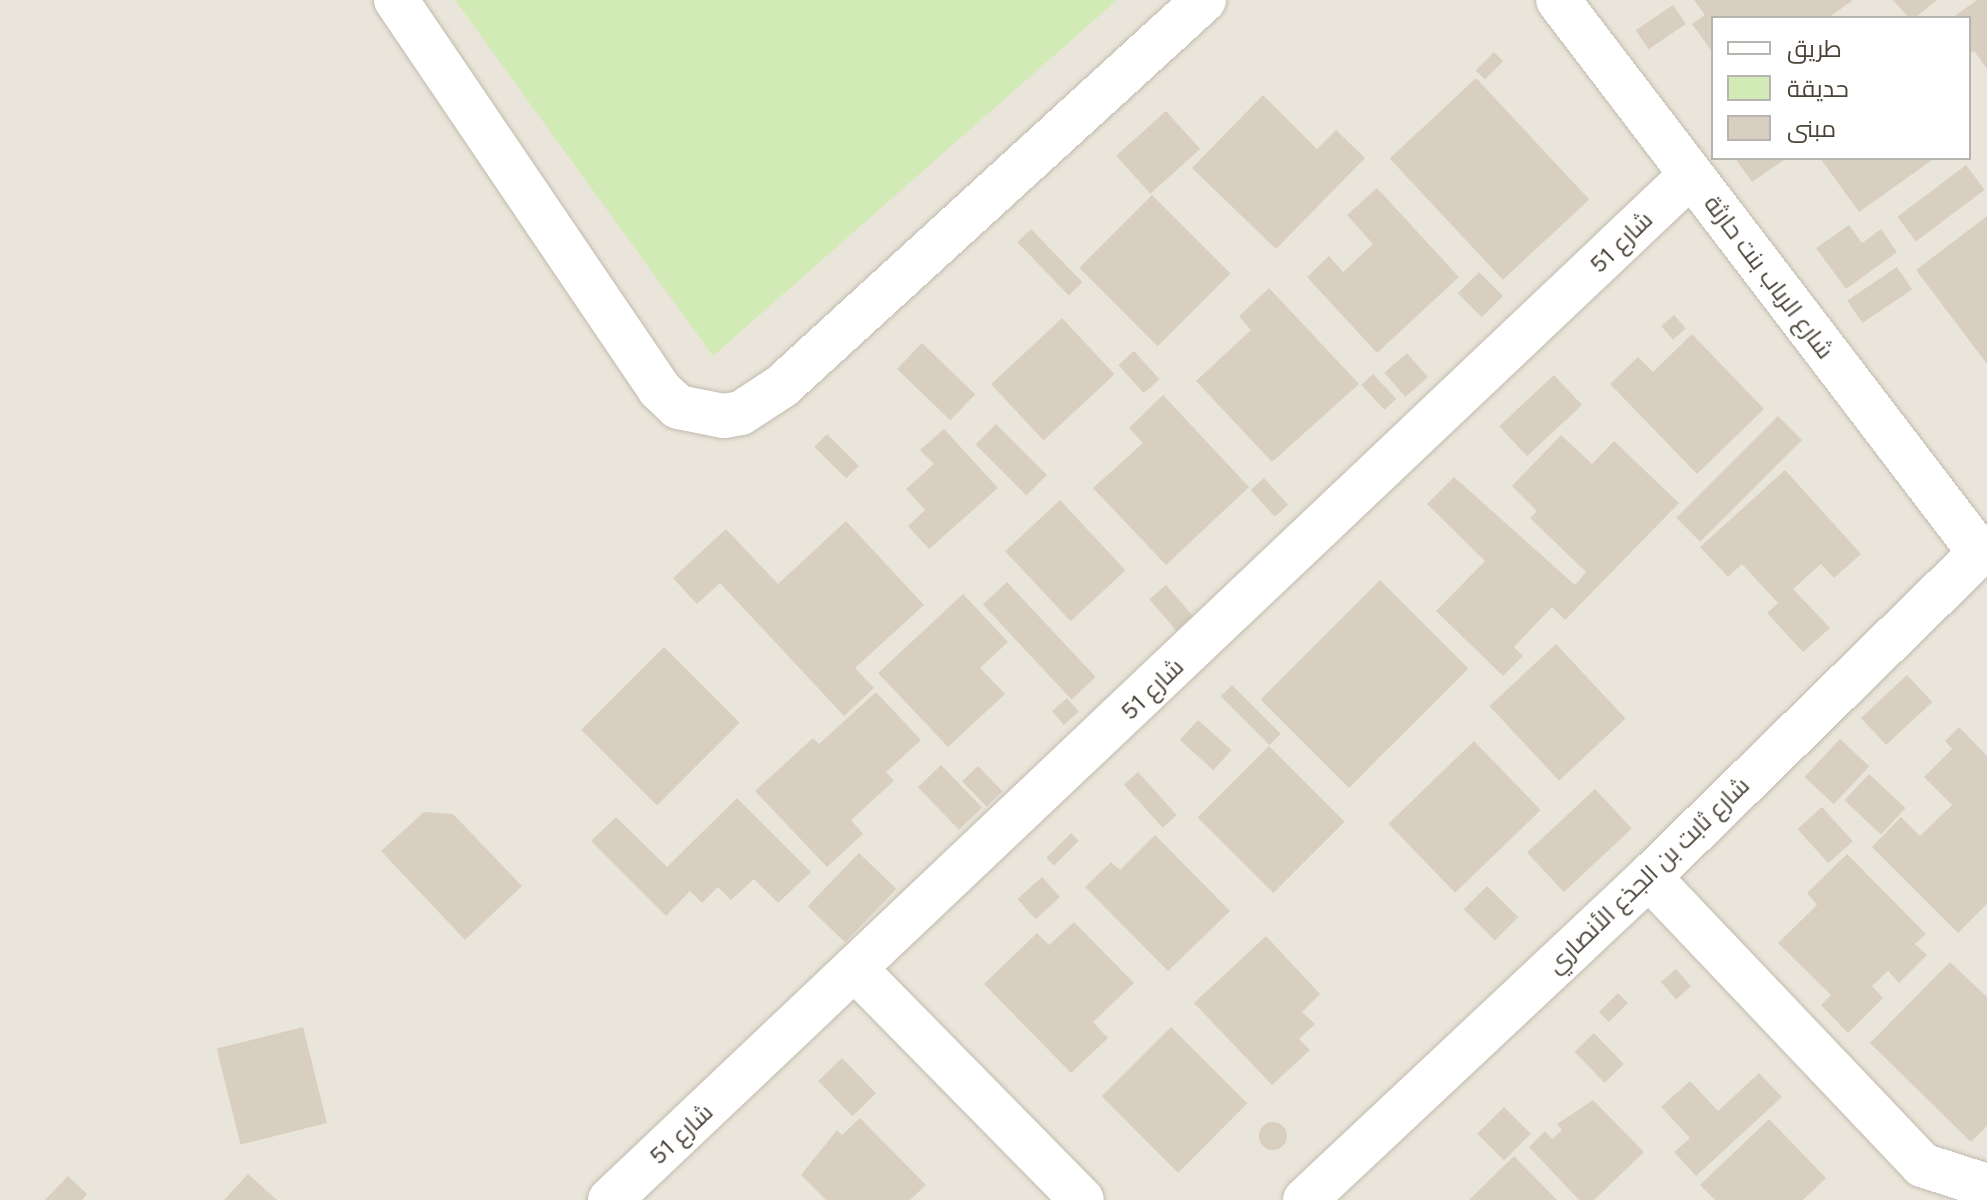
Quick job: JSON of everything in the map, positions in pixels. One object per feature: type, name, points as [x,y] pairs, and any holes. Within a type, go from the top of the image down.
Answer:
[{"type":"street","points":[[396,0],[659,389],[678,407],[724,416],[741,413],[782,386],[1204,0]]},
{"type":"street","name":"شارع الرباب بنت حارثة","points":[[1558,0],[1983,550]]},
{"type":"street","name":"شارع 51","points":[[610,1200],[1691,175]]},
{"type":"street","name":"شارع ثابت بن الجذع الأنصاري","points":[[1305,1200],[1649,877],[1983,550]]},
{"type":"street","points":[[1649,877],[1928,1182],[1987,1186]]},
{"type":"street","points":[[856,970],[1082,1200]]},
{"type":"shaded area","points":[[0,0],[1987,0],[1987,1200],[0,1200]]},
{"type":"green space","points":[[455,0],[1117,0],[713,356]]},
{"type":"building","points":[[1694,0],[1853,0],[1831,16],[1711,16],[1711,50],[1692,24],[1705,15]]},
{"type":"building","points":[[1893,0],[1937,0],[1917,16],[1907,16]]},
{"type":"building","points":[[1977,0],[1987,0],[1987,69],[1974,51],[1971,53],[1971,16],[1955,16]]},
{"type":"building","points":[[1673,5],[1686,24],[1649,49],[1636,30]]},
{"type":"building","points":[[1494,52],[1503,61],[1485,80],[1476,70]]},
{"type":"building","points":[[1476,78],[1589,199],[1503,280],[1390,158]]},
{"type":"building","points":[[1263,95],[1317,149],[1336,130],[1365,158],[1276,249],[1192,168]]},
{"type":"building","points":[[1166,111],[1200,149],[1150,194],[1116,156]]},
{"type":"building","points":[[1736,160],[1784,160],[1752,182]]},
{"type":"building","points":[[1821,160],[1932,160],[1859,212]]},
{"type":"building","points":[[1966,165],[1985,190],[1916,242],[1897,217]]},
{"type":"building","points":[[1377,188],[1459,277],[1377,353],[1307,277],[1329,256],[1343,272],[1373,244],[1347,215]]},
{"type":"building","points":[[1152,195],[1230,273],[1158,346],[1079,268]]},
{"type":"building","points":[[1987,216],[1987,364],[1916,270]]},
{"type":"building","points":[[1849,225],[1862,243],[1881,229],[1897,252],[1846,289],[1816,248]]},
{"type":"building","points":[[1031,229],[1082,282],[1069,295],[1017,242]]},
{"type":"building","points":[[1897,267],[1912,289],[1862,323],[1847,301]]},
{"type":"building","points":[[1479,272],[1503,296],[1482,317],[1458,293]]},
{"type":"building","points":[[1269,288],[1359,384],[1272,462],[1196,381],[1251,330],[1239,316]]},
{"type":"building","points":[[1674,315],[1686,329],[1673,340],[1661,326]]},
{"type":"building","points":[[1062,318],[1115,374],[1044,440],[991,384]]},
{"type":"building","points":[[1692,334],[1764,409],[1697,474],[1610,384],[1638,357],[1653,372]]},
{"type":"building","points":[[922,343],[975,394],[950,420],[897,369]]},
{"type":"building","points":[[1134,351],[1159,379],[1144,393],[1118,365]]},
{"type":"building","points":[[1407,353],[1428,377],[1405,397],[1384,373]]},
{"type":"building","points":[[1373,374],[1396,399],[1384,410],[1361,385]]},
{"type":"building","points":[[1554,375],[1582,405],[1527,456],[1499,426]]},
{"type":"building","points":[[1163,395],[1249,487],[1166,565],[1093,488],[1143,443],[1129,428]]},
{"type":"building","points":[[1778,416],[1802,440],[1700,542],[1676,518]]},
{"type":"building","points":[[996,424],[1047,475],[1026,495],[975,445]]},
{"type":"building","points":[[944,429],[998,488],[929,549],[908,526],[925,510],[906,489],[934,464],[920,450]]},
{"type":"building","points":[[827,434],[859,466],[846,479],[814,447]]},
{"type":"building","points":[[1561,435],[1592,464],[1614,441],[1679,503],[1565,620],[1552,607],[1514,647],[1523,656],[1503,676],[1436,611],[1485,561],[1427,504],[1454,477],[1575,585],[1586,572],[1530,518],[1537,511],[1512,486]]},
{"type":"building","points":[[1785,470],[1861,554],[1834,578],[1821,564],[1793,589],[1830,628],[1803,652],[1767,613],[1778,603],[1742,564],[1728,577],[1700,547]]},
{"type":"building","points":[[1264,478],[1288,505],[1275,517],[1251,490]]},
{"type":"building","points":[[1060,500],[1125,570],[1071,621],[1005,551]]},
{"type":"building","points":[[846,521],[924,605],[855,668],[874,688],[844,716],[720,583],[697,604],[673,578],[726,529],[778,584]]},
{"type":"building","points":[[1380,580],[1468,668],[1349,788],[1260,700]]},
{"type":"building","points":[[1007,582],[1096,677],[1072,700],[983,605]]},
{"type":"building","points":[[1166,585],[1193,616],[1176,630],[1149,599]]},
{"type":"building","points":[[963,594],[1008,642],[980,668],[1005,694],[948,747],[878,673]]},
{"type":"building","points":[[1556,644],[1626,719],[1559,781],[1489,706]]},
{"type":"building","points":[[664,647],[740,723],[657,805],[581,730]]},
{"type":"building","points":[[1907,675],[1932,702],[1886,745],[1861,718]]},
{"type":"building","points":[[1232,685],[1281,734],[1269,745],[1221,696]]},
{"type":"building","points":[[876,692],[921,740],[886,772],[894,781],[851,820],[863,834],[827,867],[755,791],[813,738],[819,744]]},
{"type":"building","points":[[1067,698],[1079,712],[1064,725],[1052,711]]},
{"type":"building","points":[[1198,720],[1231,750],[1213,770],[1180,740]]},
{"type":"building","points":[[1959,727],[1987,756],[1987,904],[1958,933],[1872,847],[1901,817],[1920,836],[1952,805],[1924,777],[1952,749],[1945,741]]},
{"type":"building","points":[[1840,739],[1869,766],[1834,804],[1805,777]]},
{"type":"building","points":[[1474,741],[1541,810],[1455,893],[1388,824]]},
{"type":"building","points":[[1269,746],[1345,822],[1273,893],[1198,817]]},
{"type":"building","points":[[941,765],[982,807],[959,830],[918,787]]},
{"type":"building","points":[[978,766],[1002,791],[986,806],[962,781]]},
{"type":"building","points":[[1138,772],[1177,815],[1163,828],[1124,785]]},
{"type":"building","points":[[1869,774],[1906,808],[1881,834],[1844,800]]},
{"type":"building","points":[[1595,789],[1632,828],[1564,892],[1527,852]]},
{"type":"building","points":[[737,798],[811,872],[778,903],[754,879],[731,900],[718,887],[702,903],[690,891],[666,916],[591,841],[616,817],[667,867]]},
{"type":"building","points":[[1822,807],[1853,841],[1828,863],[1797,829]]},
{"type":"building","points":[[424,812],[453,814],[522,886],[465,940],[381,851]]},
{"type":"building","points":[[1071,833],[1079,841],[1054,866],[1046,858]]},
{"type":"building","points":[[1155,835],[1230,911],[1168,971],[1085,887],[1111,862],[1120,870]]},
{"type":"building","points":[[859,853],[896,889],[845,942],[808,906]]},
{"type":"building","points":[[1847,854],[1926,934],[1915,944],[1927,955],[1899,983],[1888,971],[1872,986],[1883,998],[1848,1033],[1821,1005],[1831,995],[1778,943],[1817,905],[1807,893]]},
{"type":"building","points":[[1042,877],[1060,897],[1036,919],[1017,899]]},
{"type":"building","points":[[1487,886],[1518,917],[1495,940],[1464,909]]},
{"type":"building","points":[[1074,922],[1134,983],[1093,1022],[1108,1038],[1071,1073],[984,984],[1037,933],[1049,945]]},
{"type":"building","points":[[1266,936],[1320,994],[1302,1012],[1315,1024],[1299,1039],[1310,1050],[1272,1085],[1194,1003]]},
{"type":"building","points":[[1950,962],[1987,997],[1987,1126],[1971,1142],[1870,1043]]},
{"type":"building","points":[[1676,969],[1691,986],[1676,999],[1661,982]]},
{"type":"building","points":[[1618,993],[1628,1003],[1609,1022],[1599,1012]]},
{"type":"building","points":[[303,1027],[327,1123],[241,1145],[217,1049]]},
{"type":"building","points":[[1171,1027],[1247,1103],[1178,1173],[1102,1096]]},
{"type":"building","points":[[1594,1033],[1624,1064],[1604,1083],[1575,1052]]},
{"type":"building","points":[[842,1058],[876,1093],[852,1116],[818,1081]]},
{"type":"building","points":[[1759,1073],[1782,1097],[1696,1176],[1674,1152],[1690,1138],[1661,1107],[1690,1081],[1718,1111]]},
{"type":"building","points":[[1593,1100],[1644,1152],[1594,1200],[1579,1200],[1529,1147],[1545,1131],[1552,1139],[1562,1130],[1557,1124]]},
{"type":"building","points":[[1504,1107],[1531,1134],[1504,1161],[1477,1134]]},
{"type":"building","points":[[860,1118],[926,1185],[910,1200],[826,1200],[801,1175],[837,1130],[842,1135]]},
{"type":"building","points":[[1769,1119],[1826,1178],[1803,1200],[1715,1200],[1700,1185]]},
{"type":"building","points":[[1273,1122],[1283,1126],[1287,1136],[1283,1146],[1273,1150],[1263,1146],[1259,1136],[1263,1126]]},
{"type":"building","points":[[1514,1156],[1557,1200],[1469,1200]]},
{"type":"building","points":[[248,1174],[277,1200],[224,1200]]},
{"type":"building","points":[[68,1176],[87,1194],[82,1200],[45,1200]]}]
